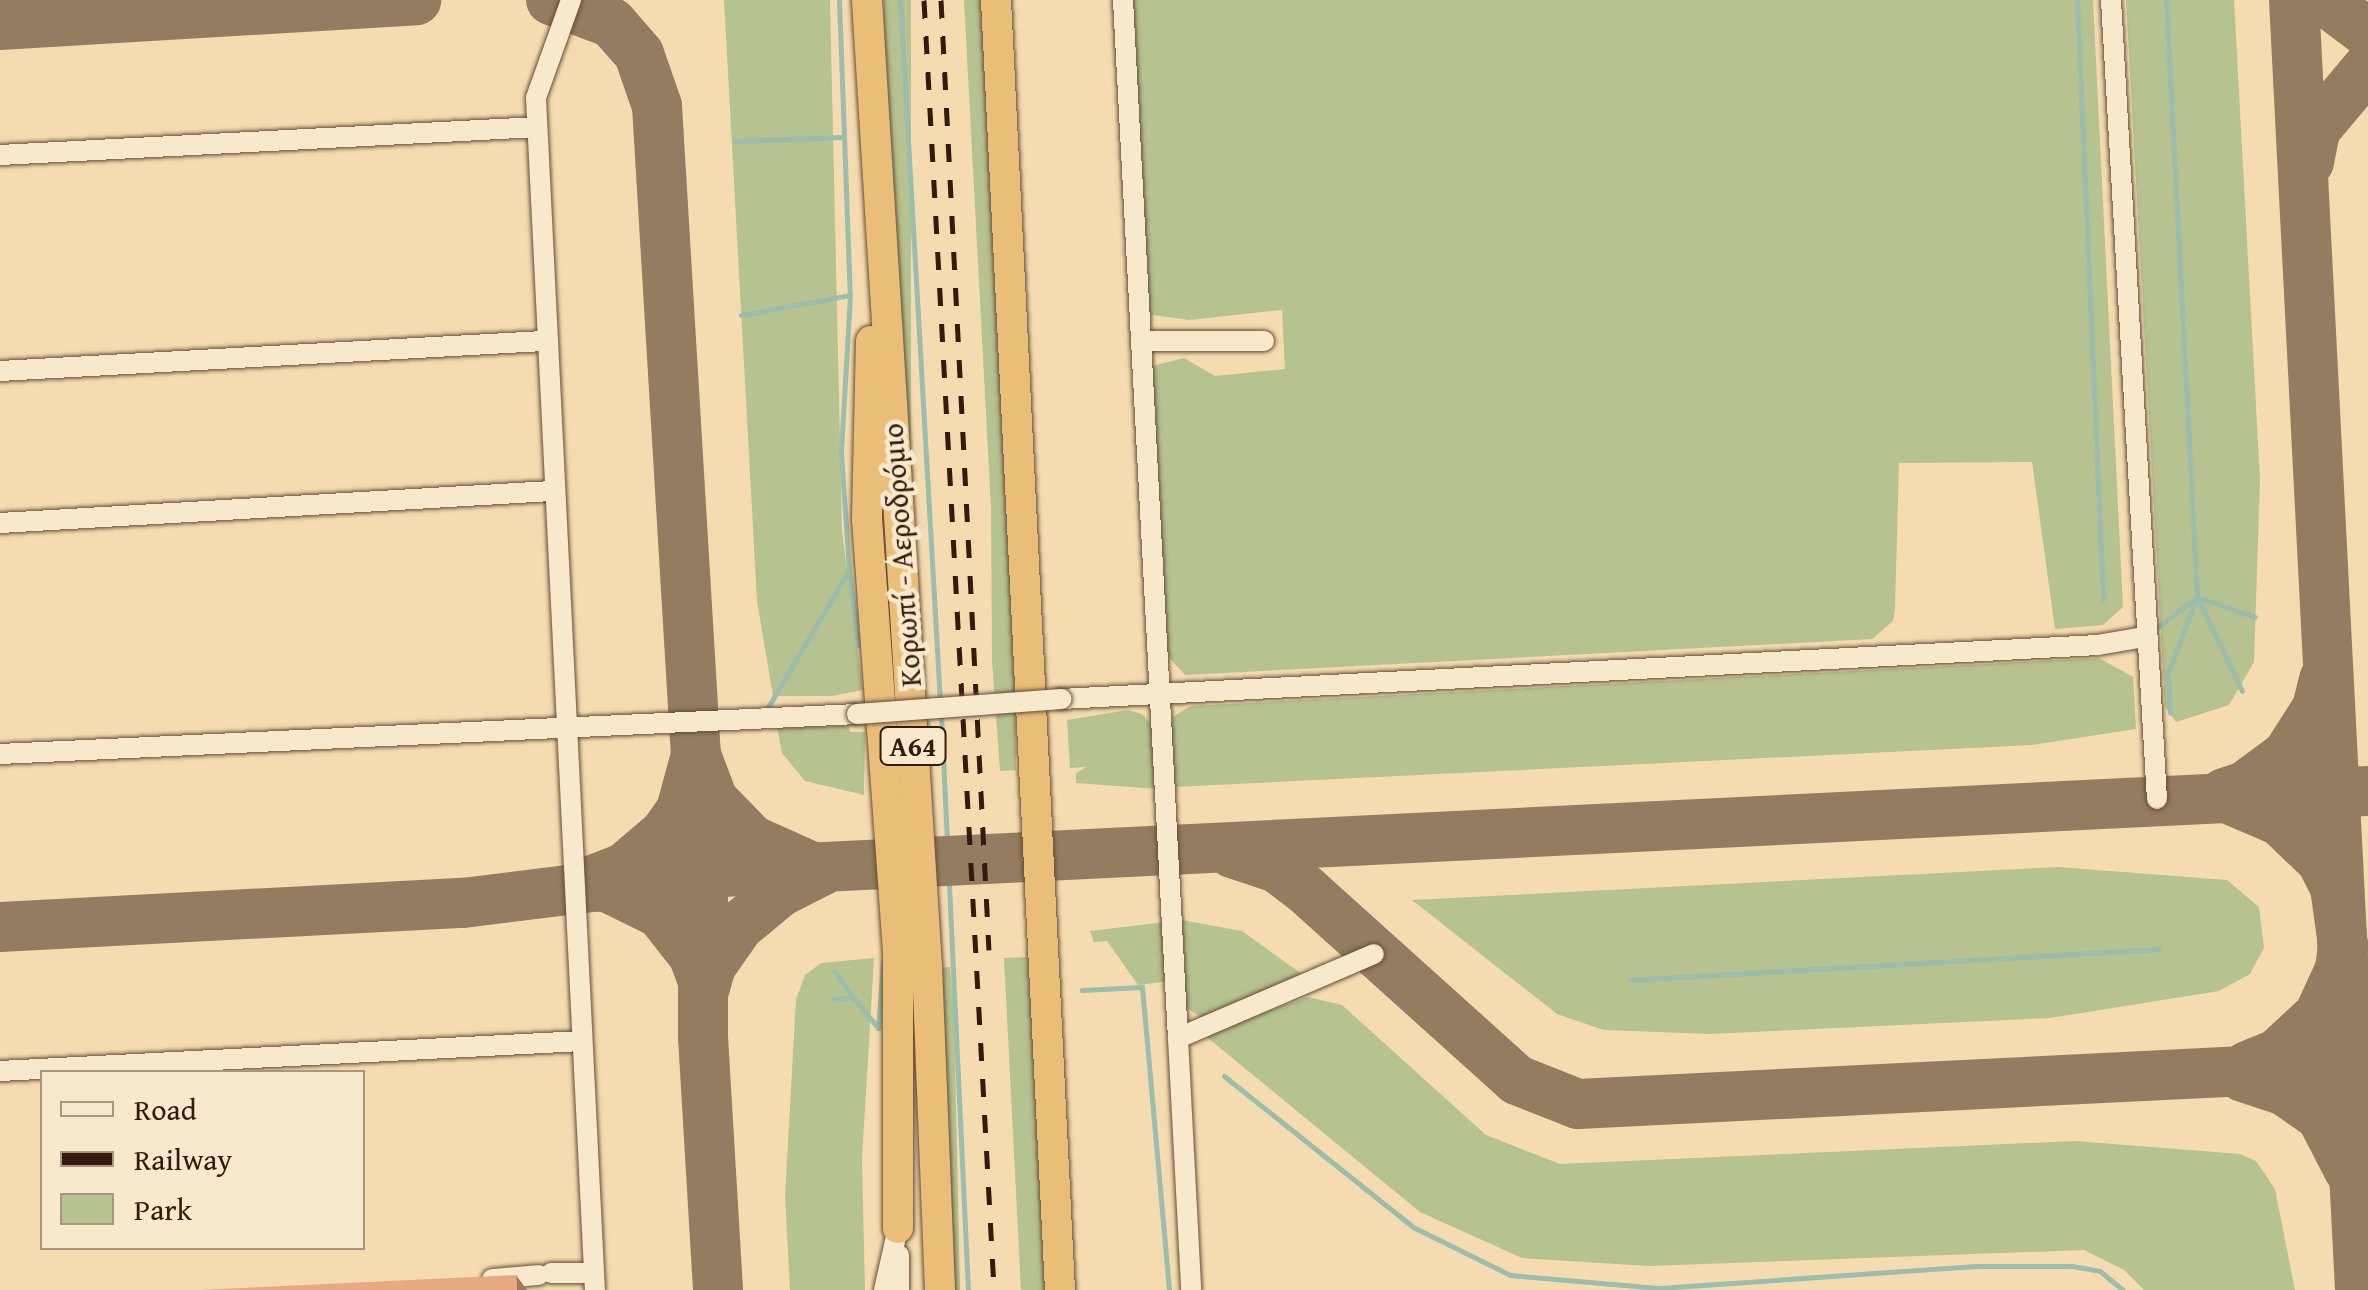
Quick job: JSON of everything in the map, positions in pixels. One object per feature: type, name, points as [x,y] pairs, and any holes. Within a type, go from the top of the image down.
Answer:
[{"type":"highway","name":"Κορωπί - Αεροδρόμιο","points":[[867,0],[928,966],[940,1290]]},
{"type":"highway","points":[[996,0],[1060,1290]]},
{"type":"highway","points":[[878,203],[866,519],[898,949],[898,1228]]},
{"type":"street","points":[[463,1282],[545,1274],[595,1281],[536,127],[536,98],[571,0]]},
{"type":"street","points":[[1123,0],[1191,1290]]},
{"type":"street","points":[[2111,0],[2156,799]]},
{"type":"street","points":[[0,154],[536,127]]},
{"type":"street","points":[[1141,341],[1264,340]]},
{"type":"street","points":[[0,371],[544,341]]},
{"type":"street","points":[[0,523],[552,490]]},
{"type":"street","points":[[0,754],[569,724],[857,714],[1158,692],[2098,645],[2145,637]]},
{"type":"street","points":[[1178,1038],[1374,954]]},
{"type":"street","points":[[0,1071],[582,1041]]},
{"type":"street","points":[[884,1290],[898,1228]]},
{"type":"street","points":[[898,1228],[900,1290]]},
{"type":"green space","points":[[724,0],[830,0],[842,531],[863,690],[832,696],[773,696],[757,601]]},
{"type":"green space","points":[[884,0],[911,0],[911,694],[884,694]]},
{"type":"green space","points":[[964,0],[981,0],[1015,637],[1016,770],[1000,771],[992,660],[991,508]]},
{"type":"green space","points":[[1132,0],[2093,0],[2123,607],[2103,625],[2055,629],[2032,462],[1899,463],[1895,608],[1893,621],[1872,639],[1185,675],[1166,654],[1148,367],[1184,358],[1215,376],[1285,369],[1282,310],[1189,320],[1146,314]]},
{"type":"green space","points":[[2126,0],[2234,0],[2260,480],[2254,662],[2229,705],[2176,722],[2165,707]]},
{"type":"green space","points":[[2099,658],[2133,677],[2136,729],[2032,745],[1174,787],[1170,730],[1173,717],[1190,706]]},
{"type":"green space","points":[[1128,710],[1142,714],[1155,729],[1158,789],[1076,783],[1076,773],[1086,767],[1070,768],[1067,720]]},
{"type":"green space","points":[[849,726],[850,732],[865,732],[864,795],[805,781],[782,753],[777,728]]},
{"type":"green space","points":[[2058,867],[2227,880],[2259,907],[2264,948],[2250,974],[2219,991],[2050,1018],[1710,1034],[1604,1030],[1557,1014],[1412,900]]},
{"type":"green space","points":[[1182,920],[1242,931],[1306,977],[1203,1018],[1188,1009],[1171,981],[1138,985],[1107,941],[1094,942],[1090,931]]},
{"type":"green space","points":[[1028,957],[1051,1290],[1021,1290],[1004,958]]},
{"type":"green space","points":[[874,958],[862,1159],[865,1290],[790,1290],[785,1196],[796,999],[805,975],[821,963]]},
{"type":"green space","points":[[950,967],[960,1290],[950,1290],[939,968]]},
{"type":"green space","points":[[1308,997],[1342,1005],[1486,1135],[1560,1164],[2075,1141],[2240,1154],[2256,1161],[2275,1189],[2295,1290],[2144,1290],[2124,1270],[2084,1250],[1648,1266],[1522,1258],[1420,1212],[1203,1034]]},
{"type":"building","points":[[516,1275],[517,1290],[200,1290]]},
{"type":"waterway","points":[[839,0],[850,295],[841,453],[849,570]]},
{"type":"waterway","points":[[900,0],[940,703]]},
{"type":"waterway","points":[[2077,0],[2103,599]]},
{"type":"waterway","points":[[2166,0],[2197,597],[2255,617]]},
{"type":"waterway","points":[[734,141],[843,137]]},
{"type":"waterway","points":[[741,315],[850,295]]},
{"type":"waterway","points":[[767,709],[849,570],[858,645]]},
{"type":"waterway","points":[[2197,597],[2242,691]]},
{"type":"waterway","points":[[2155,629],[2197,597],[2168,673],[2170,713]]},
{"type":"waterway","points":[[941,714],[968,1290]]},
{"type":"waterway","points":[[1630,980],[2159,949]]},
{"type":"waterway","points":[[853,997],[878,1028],[883,963]]},
{"type":"waterway","points":[[834,971],[853,997],[834,999]]},
{"type":"waterway","points":[[1082,990],[1142,987],[1169,1290]]},
{"type":"waterway","points":[[1224,1076],[1413,1227],[1510,1275],[1660,1288],[1976,1266],[2072,1266],[2100,1271],[2123,1290]]},
{"type":"taxiway","points":[[0,25],[416,0]]},
{"type":"taxiway","points":[[551,0],[612,23],[639,54],[657,106],[703,873],[703,1037],[718,1290]]},
{"type":"taxiway","points":[[2294,0],[2360,1290]]},
{"type":"taxiway","points":[[2324,0],[2368,33]]},
{"type":"taxiway","points":[[2309,162],[2315,130],[2368,67]]},
{"type":"taxiway","points":[[2224,793],[2245,786],[2287,755],[2317,708],[2324,679]]},
{"type":"taxiway","points":[[696,755],[713,800],[752,840],[821,871],[780,892],[739,926],[711,966],[705,987],[694,956],[660,913],[607,887],[577,886],[624,868],[665,833],[681,810],[696,755]]},
{"type":"taxiway","points":[[0,927],[463,903],[703,873],[2368,791]]},
{"type":"taxiway","points":[[2231,800],[2280,821],[2321,860],[2335,887],[2343,945],[2340,969],[2319,1015],[2277,1054],[2247,1066]]},
{"type":"taxiway","points":[[1232,853],[1277,868],[1306,890],[1517,1080],[1578,1104],[2368,1065]]},
{"type":"taxiway","points":[[2243,1077],[2285,1091],[2321,1116],[2349,1170]]},
{"type":"railway","points":[[924,0],[994,1290]]},
{"type":"railway","points":[[941,0],[989,950]]}]
